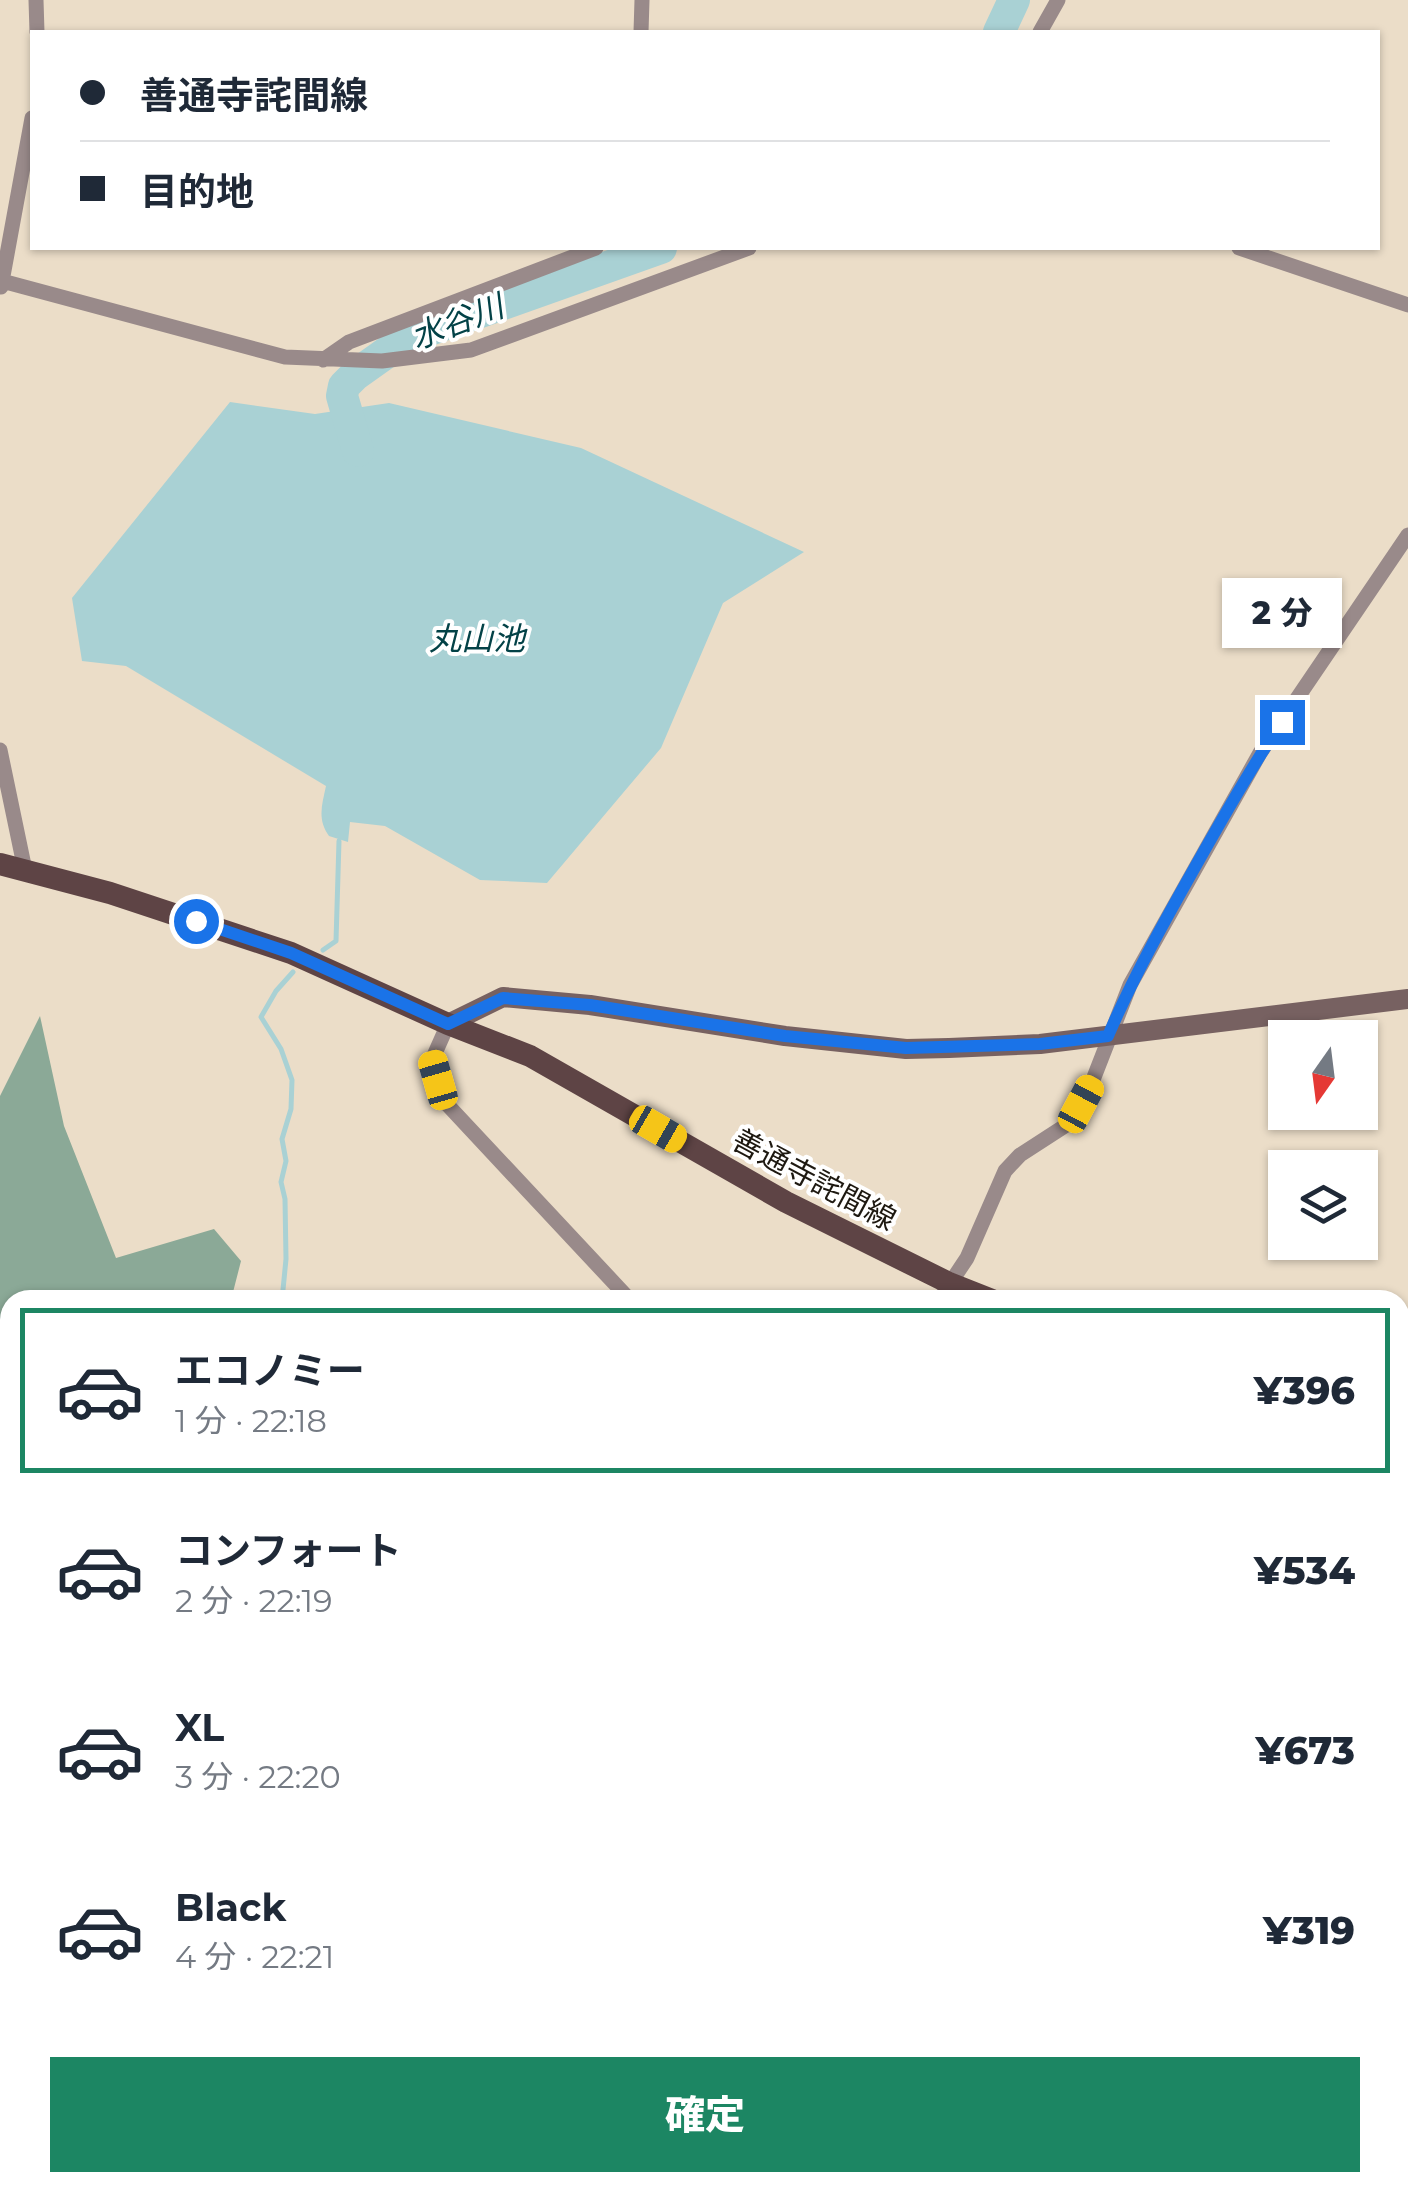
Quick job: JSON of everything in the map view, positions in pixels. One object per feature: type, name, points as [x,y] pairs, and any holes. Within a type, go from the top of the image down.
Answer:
[{"type":"main road","name":"善通寺詫間線","points":[[0,864],[165,910],[291,953],[448,1024],[530,1056],[940,1290]]},
{"type":"street","points":[[36,0],[37,30]]},
{"type":"street","points":[[641,30],[642,0]]},
{"type":"street","points":[[1041,30],[1058,0]]},
{"type":"street","points":[[30,140],[1,282],[267,352],[323,360],[382,361],[470,350],[744,250]]},
{"type":"street","points":[[323,360],[349,342],[591,250]]},
{"type":"street","points":[[1245,250],[1408,305]]},
{"type":"street","points":[[945,1290],[966,1258],[1005,1171],[1020,1155],[1071,1122],[1090,1086],[1130,984],[1260,752],[1408,535]]},
{"type":"street","points":[[0,750],[25,870]]},
{"type":"street","points":[[621,1290],[443,1100],[432,1060],[448,1024],[503,998],[590,1005],[785,1036],[906,1048],[1040,1044],[1408,998]]},
{"type":"green space","points":[[40,1016],[64,1126],[116,1258],[214,1229],[241,1261],[234,1290],[0,1290],[0,1096]]},
{"type":"water","name":"丸山池","points":[[230,402],[315,414],[389,403],[581,448],[804,552],[723,603],[661,748],[547,883],[480,880],[385,826],[350,822],[348,842],[329,836],[322,818],[326,786],[126,666],[82,661],[72,598]]},
{"type":"waterway","name":"水谷川","points":[[1000,30],[1014,0]]},
{"type":"waterway","name":"水谷川","points":[[358,451],[342,396],[344,386],[407,338],[655,250]]},
{"type":"waterway","points":[[323,950],[336,941],[339,841]]},
{"type":"waterway","points":[[283,1290],[285,1199],[281,1182],[286,1161],[282,1139],[291,1109],[292,1080],[281,1049],[261,1017],[293,972]]},
{"type":"route","points":[[196,921],[291,953],[448,1024],[503,998],[590,1005],[785,1036],[906,1048],[1040,1044],[1108,1036],[1130,984],[1176,900],[1260,752],[1282,722]]}]
